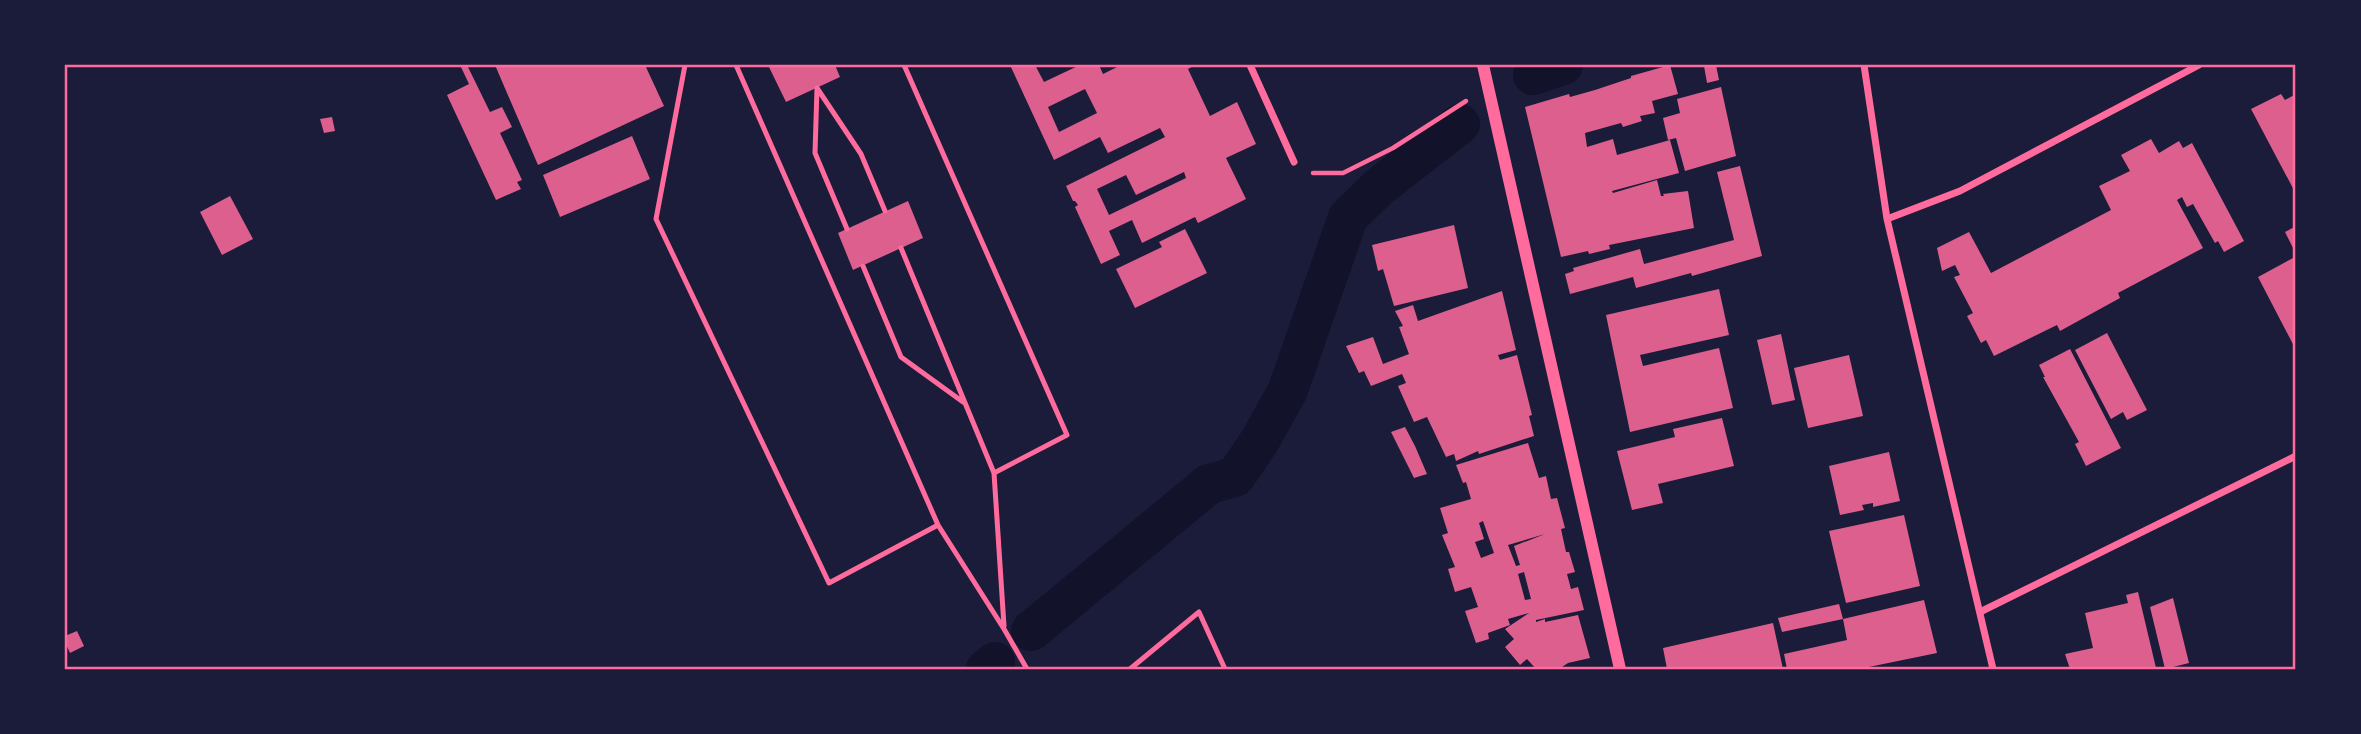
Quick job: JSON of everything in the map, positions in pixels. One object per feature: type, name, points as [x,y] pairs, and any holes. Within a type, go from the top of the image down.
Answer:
[{"type":"street","points":[[1250,65],[1294,162]]},
{"type":"street","points":[[1483,65],[1620,669]]},
{"type":"street","points":[[1864,65],[1887,219],[1993,669]]},
{"type":"street","points":[[1887,219],[1960,191],[2199,65]]},
{"type":"street","points":[[1980,612],[2296,456]]},
{"type":"lane","points":[[685,65],[656,219],[829,583],[938,524]]},
{"type":"lane","points":[[736,65],[938,524],[1027,669]]},
{"type":"lane","points":[[904,65],[1067,435],[994,474]]},
{"type":"lane","points":[[847,229],[816,153],[817,88],[861,154],[885,211]]},
{"type":"lane","points":[[901,248],[994,474],[1004,629]]},
{"type":"lane","points":[[863,266],[901,357],[965,403]]},
{"type":"lane","points":[[1130,669],[1199,612],[1226,669]]},
{"type":"path","points":[[1294,162],[1314,173],[1343,173],[1393,148],[1489,86]]},
{"type":"building","points":[[460,65],[467,65],[490,112],[502,107],[512,127],[500,133],[522,180],[517,182],[521,189],[496,200],[447,95],[469,84]]},
{"type":"building","points":[[495,65],[645,65],[664,106],[538,165]]},
{"type":"building","points":[[768,65],[835,65],[840,77],[786,102]]},
{"type":"building","points":[[1010,65],[1035,65],[1044,82],[1080,65],[1099,65],[1103,74],[1121,65],[1195,65],[1188,69],[1210,116],[1237,102],[1256,144],[1226,158],[1246,199],[1198,223],[1195,217],[1142,243],[1132,220],[1109,231],[1120,255],[1101,264],[1075,207],[1078,205],[1066,186],[1165,137],[1160,128],[1108,153],[1100,137],[1054,160]],"holes":[[[1085,89],[1097,113],[1059,132],[1048,107]],[[1184,172],[1186,178],[1109,215],[1097,189],[1126,175],[1136,195]]]},
{"type":"building","points":[[1670,65],[1678,94],[1652,101],[1655,113],[1640,116],[1642,121],[1623,127],[1621,123],[1585,133],[1587,147],[1613,139],[1617,155],[1670,140],[1679,173],[1612,191],[1613,193],[1657,180],[1661,196],[1688,191],[1694,228],[1609,245],[1610,249],[1589,254],[1588,251],[1561,257],[1525,107],[1569,94],[1570,97],[1595,90]]},
{"type":"building","points":[[1716,65],[1719,80],[1707,83],[1704,66]]},
{"type":"building","points":[[1721,87],[1736,156],[1685,171],[1676,138],[1668,140],[1663,118],[1680,113],[1677,99]]},
{"type":"building","points":[[2281,94],[2285,100],[2296,94],[2296,194],[2251,109]]},
{"type":"building","points":[[332,117],[335,131],[324,133],[320,119]]},
{"type":"building","points":[[632,136],[650,179],[560,217],[543,175]]},
{"type":"building","points":[[2151,139],[2159,153],[2179,141],[2183,148],[2192,143],[2244,241],[2224,252],[2218,241],[2215,243],[2193,204],[2187,207],[2182,197],[2177,200],[2203,248],[2118,293],[2120,298],[2060,331],[2057,325],[1994,356],[1986,340],[1981,343],[1967,316],[1973,313],[1954,277],[1960,275],[1955,265],[1942,271],[1937,248],[1969,232],[1991,273],[2111,210],[2099,186],[2130,171],[2121,155]]},
{"type":"building","points":[[1740,166],[1762,256],[1692,276],[1691,273],[1636,288],[1633,277],[1570,294],[1565,274],[1574,271],[1573,268],[1640,249],[1644,264],[1734,240],[1717,172]]},
{"type":"building","points":[[230,196],[253,239],[222,255],[200,212]]},
{"type":"building","points":[[908,201],[923,238],[853,270],[838,233]]},
{"type":"building","points":[[1454,225],[1468,288],[1394,306],[1383,269],[1378,271],[1372,245]]},
{"type":"building","points":[[2296,226],[2296,254],[2285,232]]},
{"type":"building","points":[[1185,229],[1207,273],[1135,308],[1116,269],[1162,247],[1159,242]]},
{"type":"building","points":[[2293,258],[2296,264],[2296,350],[2258,277]]},
{"type":"building","points":[[1719,289],[1729,335],[1640,355],[1643,366],[1719,348],[1733,408],[1630,432],[1606,315]]},
{"type":"building","points":[[1502,291],[1516,350],[1498,355],[1500,360],[1517,355],[1532,415],[1529,416],[1534,436],[1479,454],[1478,451],[1456,461],[1454,454],[1446,457],[1427,417],[1414,422],[1398,386],[1406,383],[1402,374],[1371,386],[1364,371],[1359,373],[1346,346],[1373,337],[1383,364],[1409,354],[1399,327],[1403,326],[1395,311],[1413,305],[1418,321]]},
{"type":"building","points":[[2107,333],[2147,410],[2127,420],[2123,412],[2111,419],[2075,350]]},
{"type":"building","points":[[1781,334],[1795,400],[1772,405],[1757,340]]},
{"type":"building","points":[[2070,349],[2121,448],[2086,466],[2075,444],[2079,442],[2039,365]]},
{"type":"building","points":[[1849,355],[1863,416],[1808,428],[1794,368]]},
{"type":"building","points":[[1722,418],[1734,466],[1658,484],[1663,503],[1632,510],[1617,451],[1675,437],[1673,429]]},
{"type":"building","points":[[1405,427],[1427,474],[1414,478],[1391,432]]},
{"type":"building","points":[[1528,443],[1539,478],[1546,476],[1551,499],[1557,498],[1565,528],[1561,529],[1566,552],[1569,552],[1575,572],[1567,574],[1571,589],[1578,587],[1584,610],[1536,622],[1578,615],[1590,658],[1568,663],[1559,669],[1536,669],[1527,659],[1520,665],[1505,647],[1514,639],[1505,629],[1529,613],[1508,619],[1510,625],[1488,633],[1489,639],[1476,643],[1465,611],[1478,607],[1471,587],[1455,592],[1448,569],[1455,567],[1442,535],[1448,533],[1440,508],[1471,499],[1466,482],[1463,483],[1456,465]],"holes":[[[1483,521],[1494,553],[1481,558],[1475,542],[1484,539],[1479,523]],[[1545,534],[1514,546],[1520,565],[1516,566],[1508,545]],[[1524,572],[1531,599],[1525,600],[1518,574]]]},
{"type":"building","points":[[1889,452],[1900,501],[1873,507],[1873,503],[1862,505],[1864,510],[1840,515],[1829,466]]},
{"type":"building","points":[[1904,515],[1920,586],[1846,603],[1829,531]]},
{"type":"building","points":[[2138,592],[2156,668],[2070,669],[2065,654],[2093,648],[2085,613],[2128,603],[2126,595]]},
{"type":"building","points":[[2173,598],[2189,663],[2165,669],[2150,607]]},
{"type":"building","points":[[1924,600],[1937,653],[1859,669],[1787,669],[1784,654],[1847,640],[1843,619]]},
{"type":"building","points":[[1839,604],[1843,619],[1782,632],[1778,618]]},
{"type":"building","points":[[1773,623],[1783,669],[1667,669],[1663,648]]},
{"type":"building","points":[[77,631],[84,646],[70,653],[65,636]]},
{"type":"waterway","points":[[1533,75],[1563,65]]},
{"type":"waterway","points":[[1031,631],[1209,484],[1235,477],[1259,442],[1288,390],[1348,217],[1379,187],[1460,124]]},
{"type":"waterway","points":[[986,669],[995,662]]}]
